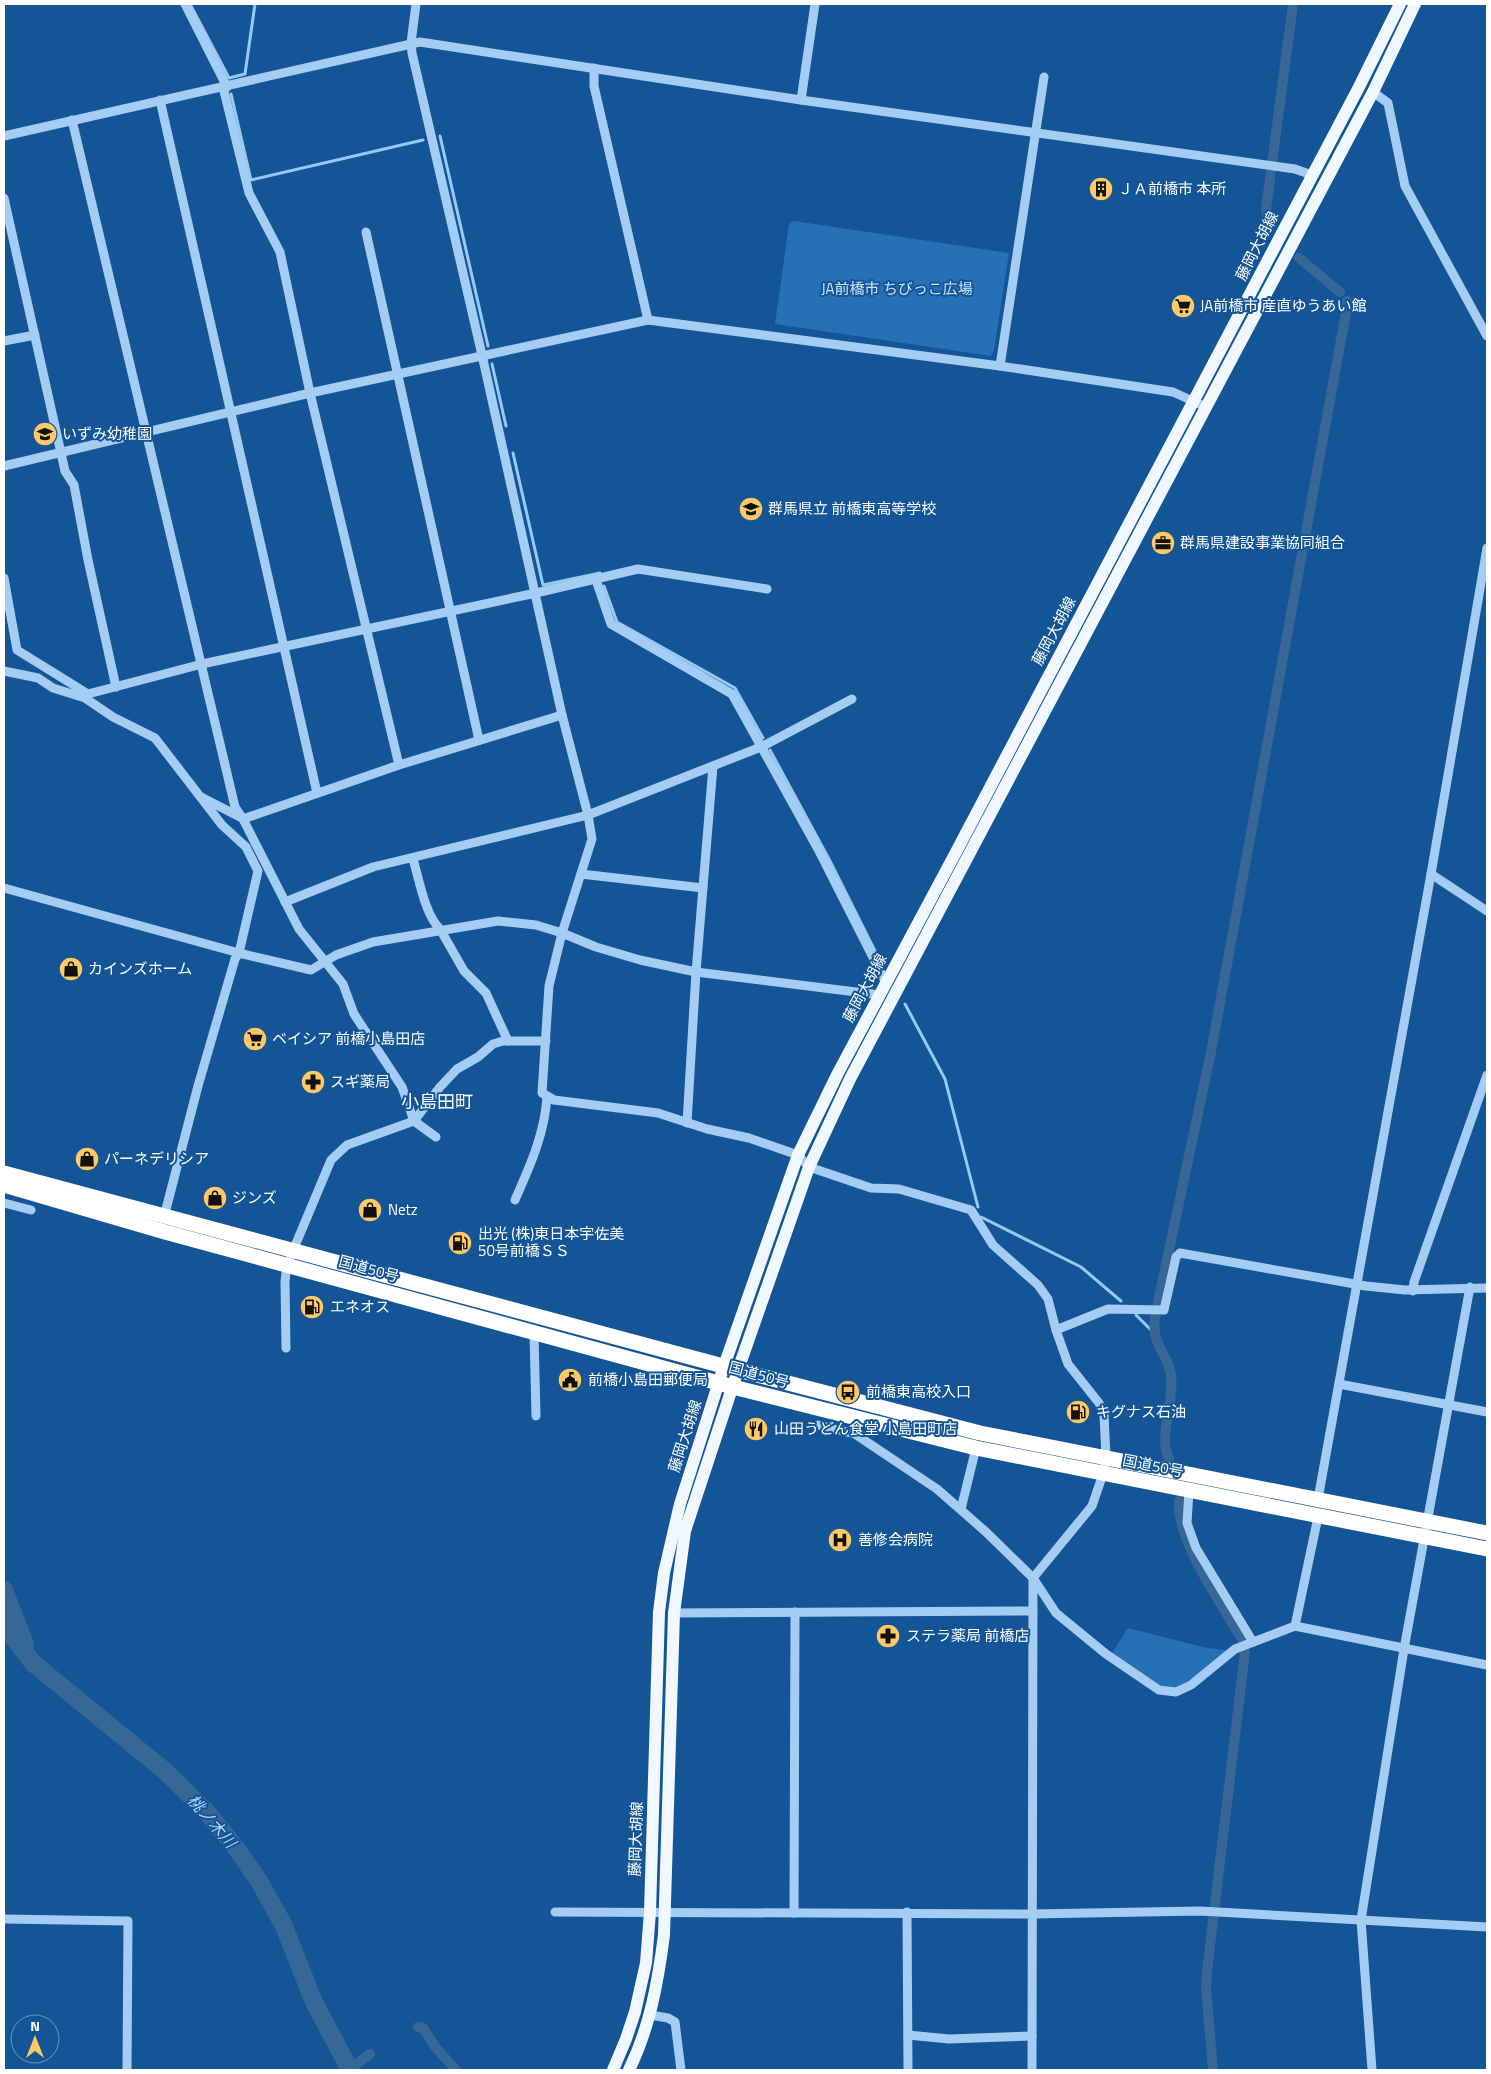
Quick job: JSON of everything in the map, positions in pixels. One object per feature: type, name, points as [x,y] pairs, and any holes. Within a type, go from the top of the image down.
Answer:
[{"type":"highway","name":"国道50号","points":[[4,1173],[980,1433],[1487,1533]]},
{"type":"highway","name":"国道50号","points":[[4,1185],[287,1265],[726,1385],[976,1448],[1487,1549]]},
{"type":"main road","name":"藤岡大胡線","points":[[628,2070],[642,2041],[650,2015],[660,1965],[664,1913],[674,1613],[685,1532],[731,1368],[798,1155],[838,1073],[1359,87],[1400,4]]},
{"type":"main road","name":"藤岡大胡線","points":[[731,1368],[809,1167],[850,1079],[1373,92],[1415,4]]},
{"type":"main road","name":"藤岡大胡線","points":[[613,2070],[626,2039],[642,1984],[650,1912],[660,1602],[664,1573],[680,1504],[726,1385]]},
{"type":"street","points":[[185,4],[225,87],[249,193],[280,252],[310,393],[399,765]]},
{"type":"street","points":[[416,4],[411,43],[562,715],[588,815],[592,839],[562,933],[549,986],[542,1093],[554,1100],[658,1113],[749,1138],[798,1155],[809,1167],[871,1188],[899,1189],[971,1210],[993,1245],[1038,1285],[1048,1299],[1068,1364],[1099,1403],[1104,1414],[1106,1458],[1103,1474],[1092,1506],[1034,1578],[1032,2070]]},
{"type":"street","points":[[801,100],[815,4]]},
{"type":"street","points":[[4,136],[420,42],[801,100],[1295,170],[1312,175]]},
{"type":"street","points":[[594,68],[594,86],[648,320]]},
{"type":"street","points":[[1000,366],[1044,77]]},
{"type":"street","points":[[1373,92],[1388,103],[1405,186],[1487,336]]},
{"type":"street","points":[[160,100],[317,793]]},
{"type":"street","points":[[72,120],[148,432],[235,806],[243,818],[299,929],[343,984],[354,1014],[402,1088],[414,1121],[436,1138]]},
{"type":"street","points":[[4,198],[65,471],[74,485],[88,560],[116,687]]},
{"type":"street","points":[[366,232],[479,740]]},
{"type":"street","points":[[4,466],[61,451],[398,373],[648,320],[1000,366],[1173,392],[1206,407]]},
{"type":"street","points":[[4,341],[35,335]]},
{"type":"street","points":[[1318,1499],[1432,874],[1487,548]]},
{"type":"street","points":[[4,671],[38,678],[53,688],[86,696],[202,664],[596,580],[638,569],[767,589]]},
{"type":"street","points":[[4,578],[17,650],[86,696],[113,717],[155,738],[222,826],[246,847],[258,871],[239,953],[235,959],[198,1086],[164,1217]]},
{"type":"street","points":[[596,580],[611,624],[732,694],[818,849],[883,989]]},
{"type":"street","points":[[284,902],[373,867],[413,859],[588,815],[761,747],[852,699]]},
{"type":"street","points":[[199,796],[243,818],[399,765],[562,715]]},
{"type":"street","points":[[687,1122],[696,972],[713,766]]},
{"type":"street","points":[[413,859],[426,903],[435,925],[440,929],[464,970],[486,993],[508,1041]]},
{"type":"street","points":[[581,874],[703,888]]},
{"type":"street","points":[[1432,874],[1487,912]]},
{"type":"street","points":[[4,888],[239,953],[311,970],[336,955],[373,942],[440,929],[498,921],[536,925],[596,947],[696,972],[883,989]]},
{"type":"street","points":[[286,1348],[285,1281],[287,1265],[331,1160],[347,1145],[414,1121],[440,1087],[457,1069],[478,1057],[493,1044],[508,1041],[546,1041]]},
{"type":"street","points":[[1414,1291],[1414,1282],[1487,1075]]},
{"type":"street","points":[[514,1200],[535,1156],[546,1112],[547,1096]]},
{"type":"street","points":[[4,1203],[31,1210]]},
{"type":"street","points":[[1056,1330],[1108,1309],[1164,1310],[1176,1257],[1180,1253],[1358,1284],[1414,1291],[1470,1287],[1487,1288]]},
{"type":"street","points":[[1372,2070],[1361,1920],[1404,1649],[1470,1287]]},
{"type":"street","points":[[534,1333],[536,1416]]},
{"type":"street","points":[[1339,1384],[1487,1412]]},
{"type":"street","points":[[818,1424],[855,1434],[937,1489],[1034,1578],[1056,1613],[1106,1654],[1159,1690],[1176,1692],[1190,1685],[1235,1649],[1295,1626],[1487,1665]]},
{"type":"street","points":[[960,1509],[976,1448]]},
{"type":"street","points":[[1189,1491],[1188,1522],[1196,1548],[1253,1642]]},
{"type":"street","points":[[1295,1626],[1318,1517]]},
{"type":"street","points":[[674,1613],[1033,1611]]},
{"type":"street","points":[[794,1913],[795,1612]]},
{"type":"street","points":[[555,1912],[1032,1914],[1200,1911],[1487,1927]]},
{"type":"street","points":[[907,1912],[908,2070]]},
{"type":"street","points":[[4,1919],[128,1921],[127,2070]]},
{"type":"street","points":[[650,2015],[668,2018],[674,2022],[681,2070]]},
{"type":"street","points":[[908,2035],[949,2039],[1032,2036]]},
{"type":"green space","name":"JA前橋市 ちびっこ広場","points":[[794,221],[1009,253],[994,350],[991,356],[775,324],[789,224]]},
{"type":"green space","points":[[1128,1628],[1207,1648],[1227,1650],[1225,1654],[1186,1683],[1175,1688],[1168,1687],[1160,1685],[1112,1653]]},
{"type":"waterway","points":[[190,4],[229,78],[245,74],[255,4]]},
{"type":"waterway","points":[[1268,224],[1266,209],[1293,4]]},
{"type":"waterway","points":[[231,94],[251,180],[423,140]]},
{"type":"waterway","points":[[440,136],[488,346]]},
{"type":"waterway","points":[[1299,258],[1340,292]]},
{"type":"waterway","points":[[1158,1302],[1211,1052],[1347,301]]},
{"type":"waterway","points":[[492,364],[506,426]]},
{"type":"waterway","points":[[513,453],[543,585],[600,573]]},
{"type":"waterway","points":[[604,586],[617,622],[735,688],[763,738]]},
{"type":"waterway","points":[[770,750],[830,861],[882,965]]},
{"type":"waterway","points":[[905,1004],[945,1079],[978,1207]]},
{"type":"waterway","points":[[981,1217],[1081,1267],[1121,1301]]},
{"type":"waterway","points":[[1136,1315],[1156,1335]]},
{"type":"waterway","points":[[1155,1316],[1155,1335],[1167,1361],[1172,1383],[1165,1441],[1169,1460]]},
{"type":"waterway","points":[[1179,1501],[1180,1517],[1192,1553],[1212,1591],[1242,1639],[1245,1652],[1207,1971],[1206,1988],[1213,2070]]},
{"type":"waterway","points":[[4,1590],[25,1644]]},
{"type":"waterway","name":"桃ノ木川","points":[[4,1625],[33,1663],[165,1771],[206,1811],[236,1848],[259,1881],[283,1924],[314,2002],[350,2070]]},
{"type":"waterway","points":[[418,2027],[423,2028],[436,2048],[456,2070]]},
{"type":"waterway","points":[[350,2069],[370,2054]]},
{"type":"place","name":"ＪＡ前橋市 本所","points":[[1101,189]]},
{"type":"place","name":"JA前橋市 産直ゆうあい館","points":[[1183,306]]},
{"type":"place","name":"いずみ幼稚園","points":[[45,434]]},
{"type":"place","name":"群馬県立 前橋東高等学校","points":[[751,509]]},
{"type":"place","name":"群馬県建設事業協同組合","points":[[1163,543]]},
{"type":"place","name":"カインズホーム","points":[[71,969]]},
{"type":"place","name":"ベイシア 前橋小島田店","points":[[255,1039]]},
{"type":"place","name":"スギ薬局","points":[[313,1082]]},
{"type":"place","name":"パーネデリシア","points":[[87,1159]]},
{"type":"place","name":"ジンズ","points":[[215,1198]]},
{"type":"place","name":"Netz","points":[[370,1210]]},
{"type":"place","name":"出光 (株)東日本宇佐美 50号前橋ＳＳ","points":[[460,1243]]},
{"type":"place","name":"エネオス","points":[[312,1307]]},
{"type":"place","name":"前橋小島田郵便局","points":[[570,1380]]},
{"type":"place","name":"前橋東高校入口","points":[[848,1392]]},
{"type":"place","name":"キグナス石油","points":[[1078,1412]]},
{"type":"place","name":"山田うどん食堂 小島田町店","points":[[756,1429]]},
{"type":"place","name":"善修会病院","points":[[840,1540]]},
{"type":"place","name":"ステラ薬局 前橋店","points":[[888,1636]]},
{"type":"district","name":"小島田町","points":[[437,1102]]}]
